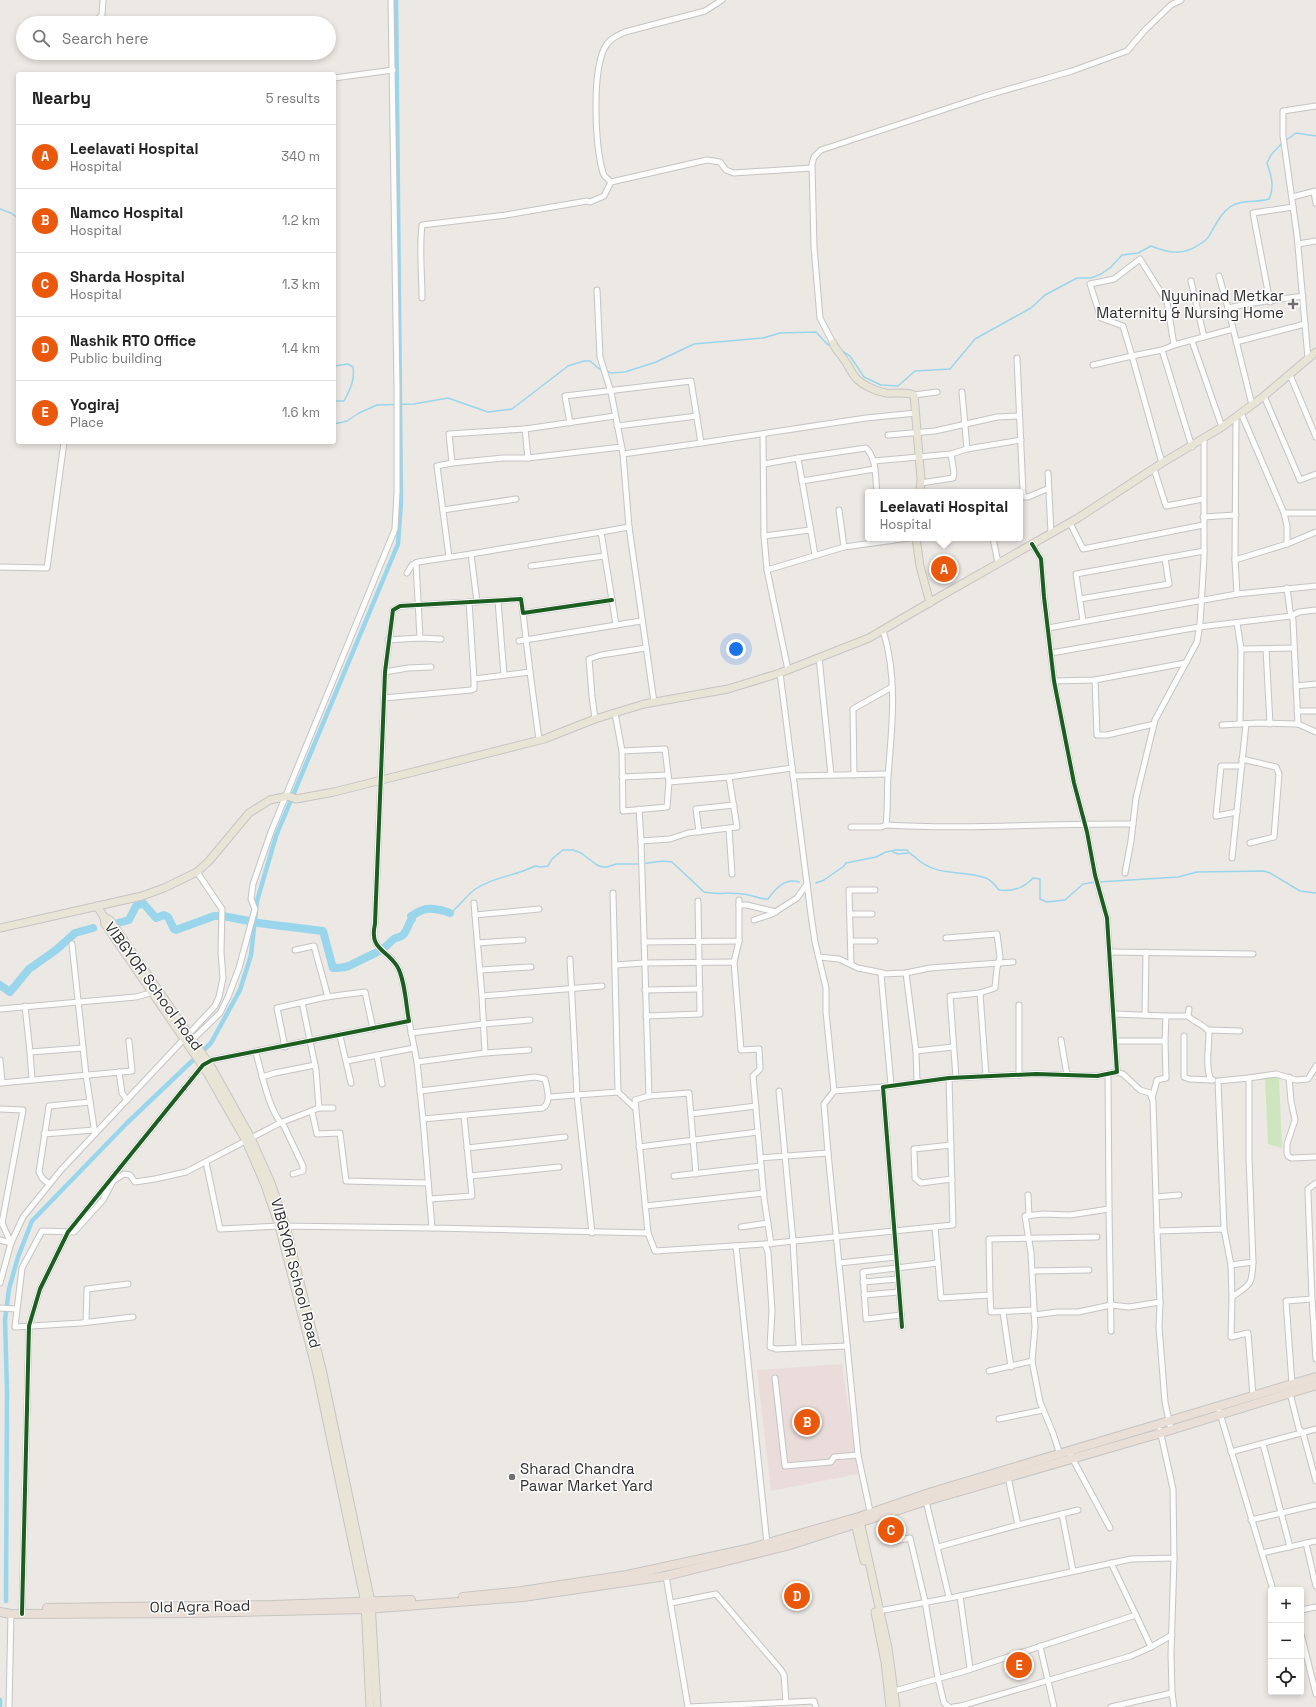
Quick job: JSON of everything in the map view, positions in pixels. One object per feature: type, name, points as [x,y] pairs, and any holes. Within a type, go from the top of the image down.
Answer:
[{"type":"highway","points":[[1219,1411],[1253,1396],[1316,1377]]},
{"type":"highway","points":[[903,1505],[926,1501],[1008,1477],[1100,1446],[1219,1411],[1316,1385]]},
{"type":"highway","points":[[0,1612],[11,1614],[23,1612],[190,1613],[369,1606],[523,1597],[666,1576],[790,1545],[903,1505],[932,1492],[1061,1458]]},
{"type":"highway","points":[[369,1606],[390,1601],[448,1599],[522,1591],[627,1575],[702,1560],[857,1521]]},
{"type":"main road","points":[[834,346],[847,363],[854,376],[871,388],[885,393],[908,392],[914,395],[920,489]]},
{"type":"main road","points":[[0,928],[158,891],[197,872],[209,861],[252,810],[270,800],[286,796],[296,799],[334,792],[539,740],[595,719],[654,702],[728,689],[780,673],[869,638],[1070,523],[1162,463],[1222,427],[1264,396],[1316,352]]},
{"type":"main road","points":[[916,541],[920,566],[930,603]]},
{"type":"main road","name":"VIBGYOR School Road","points":[[97,906],[104,917],[105,924],[156,991],[203,1060],[248,1139],[283,1226],[327,1404],[369,1606],[377,1707]]},
{"type":"main road","points":[[857,1521],[888,1648],[896,1707]]},
{"type":"main road","points":[[857,1521],[884,1656],[890,1707]]},
{"type":"main road","name":"VIBGYOR School Road","points":[[369,1606],[370,1707]]},
{"type":"street","points":[[101,16],[103,0]]},
{"type":"street","points":[[0,1283],[11,1243],[23,1217],[49,1184],[94,1132],[220,1013],[239,968],[251,925],[255,909],[251,899],[258,866],[395,530],[397,516],[397,388],[392,0]]},
{"type":"street","points":[[611,182],[603,175],[596,127],[598,68],[604,49],[613,37],[625,32],[705,11],[722,0]]},
{"type":"street","points":[[834,346],[820,318],[814,247],[812,168],[814,157],[821,150],[985,96],[1072,71],[1127,50],[1144,30],[1171,6],[1181,0]]},
{"type":"street","points":[[336,78],[392,70]]},
{"type":"street","points":[[1308,358],[1298,244],[1283,136],[1283,111],[1316,106]]},
{"type":"street","points":[[611,182],[707,160],[720,162],[726,170],[734,173],[812,168]]},
{"type":"street","points":[[422,298],[422,275],[419,245],[422,225],[506,215],[587,201],[590,202],[604,196],[611,182]]},
{"type":"street","points":[[1292,197],[1315,191],[1316,203]]},
{"type":"street","points":[[1270,302],[1253,213],[1293,207]]},
{"type":"street","points":[[1298,244],[1316,241]]},
{"type":"street","points":[[1162,463],[1123,326],[1100,318],[1090,284],[1114,279],[1140,259],[1167,302],[1174,345]]},
{"type":"street","points":[[1219,276],[1234,329],[1252,405]]},
{"type":"street","points":[[1191,281],[1204,337]]},
{"type":"street","points":[[596,290],[601,359],[611,392],[623,454],[629,527],[641,621],[654,702]]},
{"type":"street","points":[[1228,308],[1250,303],[1270,302],[1302,296]]},
{"type":"street","points":[[1236,342],[1305,324]]},
{"type":"street","points":[[1093,365],[1162,350],[1174,345],[1234,329]]},
{"type":"street","points":[[1192,341],[1222,427]]},
{"type":"street","points":[[1162,350],[1192,446]]},
{"type":"street","points":[[1017,358],[1024,497],[1028,497],[1047,489]]},
{"type":"street","points":[[1290,375],[1316,437]]},
{"type":"street","points":[[570,423],[565,396],[691,382],[701,443]]},
{"type":"street","points":[[914,395],[937,392]]},
{"type":"street","points":[[962,392],[967,449]]},
{"type":"street","points":[[1264,396],[1300,480],[1316,474]]},
{"type":"street","points":[[623,454],[866,418],[916,413]]},
{"type":"street","points":[[1239,415],[1284,513],[1287,526],[1287,544]]},
{"type":"street","points":[[1237,594],[1235,560],[1239,415]]},
{"type":"street","points":[[452,463],[449,434],[525,429],[615,416]]},
{"type":"street","points":[[617,426],[697,416]]},
{"type":"street","points":[[888,435],[917,431],[935,431],[997,417],[1019,416]]},
{"type":"street","points":[[525,429],[528,458]]},
{"type":"street","points":[[762,434],[764,464],[764,536],[767,570],[788,670]]},
{"type":"street","points":[[1124,873],[1136,798],[1154,724],[1197,642],[1204,551],[1204,438]]},
{"type":"street","points":[[874,461],[951,454],[967,449],[1021,440]]},
{"type":"street","points":[[0,567],[47,568],[64,444]]},
{"type":"street","points":[[449,557],[437,466],[452,463],[504,458],[528,458],[621,447]]},
{"type":"street","points":[[764,464],[866,448],[872,454],[874,461],[877,489]]},
{"type":"street","points":[[921,483],[953,478],[954,473],[951,454]]},
{"type":"street","points":[[798,458],[814,555]]},
{"type":"street","points":[[802,481],[875,469]]},
{"type":"street","points":[[1154,469],[1166,506],[1203,499]]},
{"type":"street","points":[[1048,473],[1047,489],[1052,533]]},
{"type":"street","points":[[443,510],[516,499]]},
{"type":"street","points":[[839,510],[844,547]]},
{"type":"street","points":[[1284,513],[1316,513]]},
{"type":"street","points":[[1203,517],[1236,515]]},
{"type":"street","points":[[1070,523],[1082,549],[1203,525]]},
{"type":"street","points":[[407,573],[412,565],[418,562],[629,527]]},
{"type":"street","points":[[764,536],[810,530]]},
{"type":"street","points":[[602,532],[604,556],[616,625]]},
{"type":"street","points":[[1235,560],[1287,544],[1316,532]]},
{"type":"street","points":[[767,570],[844,547],[877,541]]},
{"type":"street","points":[[994,541],[998,563]]},
{"type":"street","points":[[1032,544],[1042,559],[1054,681],[1074,783],[1085,823],[1095,874],[1107,918],[1117,1072]]},
{"type":"street","points":[[1083,621],[1076,574],[1204,551]]},
{"type":"street","points":[[471,554],[477,602]]},
{"type":"street","points":[[531,566],[604,556]]},
{"type":"street","points":[[1080,599],[1169,584],[1165,558]]},
{"type":"street","points":[[416,563],[420,638]]},
{"type":"street","points":[[1048,628],[1237,594],[1316,586]]},
{"type":"street","points":[[1287,588],[1291,616],[1293,620],[1298,724]]},
{"type":"street","points":[[432,1228],[417,1062],[409,1021],[398,968],[390,957],[379,948],[374,939],[373,932],[375,924],[385,672],[393,610],[400,606],[521,599],[525,640],[539,740]]},
{"type":"street","points":[[523,613],[612,600]]},
{"type":"street","points":[[498,601],[504,675]]},
{"type":"street","points":[[384,698],[474,689],[469,602]]},
{"type":"street","points":[[1051,653],[1199,627],[1291,616],[1299,612],[1316,610]]},
{"type":"street","points":[[519,641],[641,621]]},
{"type":"street","points":[[1232,858],[1242,766],[1243,724],[1241,649],[1237,623]]},
{"type":"street","points":[[883,630],[889,650],[892,687],[891,756],[888,774],[886,825]]},
{"type":"street","points":[[388,640],[420,638],[441,639]]},
{"type":"street","points":[[595,719],[589,659],[600,655],[646,648]]},
{"type":"street","points":[[1241,649],[1294,648]]},
{"type":"street","points":[[1266,649],[1270,724]]},
{"type":"street","points":[[819,657],[831,775]]},
{"type":"street","points":[[1054,681],[1095,680],[1185,663]]},
{"type":"street","points":[[385,672],[408,668],[430,667]]},
{"type":"street","points":[[474,679],[530,672]]},
{"type":"street","points":[[780,673],[815,942],[826,988],[826,1012],[834,1091],[824,1104],[828,1153],[858,1455],[871,1516]]},
{"type":"street","points":[[1095,680],[1097,735],[1107,735],[1154,724]]},
{"type":"street","points":[[1296,686],[1316,684]]},
{"type":"street","points":[[854,774],[853,709],[892,687]]},
{"type":"street","points":[[1297,711],[1316,711]]},
{"type":"street","points":[[615,713],[622,751],[623,811],[667,807],[668,775],[665,749],[622,751]]},
{"type":"street","points":[[1222,725],[1298,724],[1316,732]]},
{"type":"street","points":[[1242,760],[1276,767],[1279,774],[1274,837],[1250,843]]},
{"type":"street","points":[[1237,812],[1216,816],[1221,766],[1242,766]]},
{"type":"street","points":[[668,782],[729,777],[792,768]]},
{"type":"street","points":[[794,776],[888,774]]},
{"type":"street","points":[[622,777],[668,775]]},
{"type":"street","points":[[641,841],[670,839],[699,832],[737,827],[729,777]]},
{"type":"street","points":[[699,832],[696,809],[734,805]]},
{"type":"street","points":[[639,809],[649,1096]]},
{"type":"street","points":[[851,828],[881,827],[886,825],[927,828],[1085,823],[1133,824]]},
{"type":"street","points":[[729,829],[732,874]]},
{"type":"street","points":[[190,1041],[215,1006],[219,997],[223,978],[221,952],[222,909],[197,872]]},
{"type":"street","points":[[754,920],[776,912],[797,898],[807,884]]},
{"type":"street","points":[[852,964],[849,890],[875,890]]},
{"type":"street","points":[[613,893],[618,1092],[635,1108]]},
{"type":"street","points":[[646,1016],[700,1014],[700,941],[698,901]]},
{"type":"street","points":[[474,902],[485,1053]]},
{"type":"street","points":[[776,912],[739,902],[739,941],[734,962],[741,1050],[759,1049],[760,1069],[753,1076],[760,1158],[768,1223],[768,1252],[772,1310],[770,1347],[776,1349],[847,1346]]},
{"type":"street","points":[[475,915],[539,909]]},
{"type":"street","points":[[850,914],[872,914]]},
{"type":"street","points":[[946,938],[997,934],[1000,957],[995,988],[980,993],[950,996],[956,1078]]},
{"type":"street","points":[[477,943],[523,940]]},
{"type":"street","points":[[644,942],[739,941]]},
{"type":"street","points":[[851,941],[875,941]]},
{"type":"street","points":[[72,944],[86,1075],[94,1132]]},
{"type":"street","points":[[295,950],[314,946],[328,997]]},
{"type":"street","points":[[1110,952],[1253,954]]},
{"type":"street","points":[[1145,1015],[1146,952]]},
{"type":"street","points":[[819,957],[839,959],[858,968],[883,973],[906,973],[930,968],[1013,962]]},
{"type":"street","points":[[570,959],[576,1095],[592,1233]]},
{"type":"street","points":[[615,965],[644,963],[734,962]]},
{"type":"street","points":[[480,970],[531,967]]},
{"type":"street","points":[[883,973],[881,974],[891,1085]]},
{"type":"street","points":[[906,973],[916,1051],[918,1082]]},
{"type":"street","points":[[482,996],[602,986]]},
{"type":"street","points":[[645,990],[700,989]]},
{"type":"street","points":[[0,1009],[136,997],[156,991]]},
{"type":"street","points":[[285,1047],[277,1008],[302,1002],[365,992],[373,1029]]},
{"type":"street","points":[[980,993],[986,1076]]},
{"type":"street","points":[[302,1002],[311,1041],[319,1108]]},
{"type":"street","points":[[1019,1075],[1020,1004]]},
{"type":"street","points":[[24,1006],[32,1080]]},
{"type":"street","points":[[1188,1016],[1189,1009]]},
{"type":"street","points":[[1114,1014],[1188,1016],[1194,1022],[1208,1030],[1240,1031]]},
{"type":"street","points":[[1152,1100],[1157,1080],[1166,1078],[1166,1016]]},
{"type":"street","points":[[411,1033],[530,1020]]},
{"type":"street","points":[[23,1612],[29,1326],[40,1288],[68,1232],[203,1060],[256,1053],[409,1021]]},
{"type":"street","points":[[1208,1030],[1208,1068],[1211,1080]]},
{"type":"street","points":[[340,1036],[351,1083]]},
{"type":"street","points":[[1184,1036],[1184,1077],[1189,1079],[1218,1081],[1276,1074],[1296,1080],[1308,1079],[1316,1066]]},
{"type":"street","points":[[1061,1040],[1067,1075]]},
{"type":"street","points":[[0,1060],[1,1083],[132,1071],[129,1041]]},
{"type":"street","points":[[1116,1041],[1165,1041]]},
{"type":"street","points":[[916,1051],[953,1047]]},
{"type":"street","points":[[30,1052],[83,1048]]},
{"type":"street","points":[[347,1061],[414,1048]]},
{"type":"street","points":[[417,1062],[485,1053],[529,1050]]},
{"type":"street","points":[[256,1053],[262,1077],[280,1123],[284,1126],[303,1166],[303,1171],[293,1174]]},
{"type":"street","points":[[377,1055],[382,1084]]},
{"type":"street","points":[[262,1077],[275,1073],[315,1066]]},
{"type":"street","points":[[119,1072],[122,1093],[127,1100]]},
{"type":"street","points":[[834,1091],[883,1087],[949,1078],[1019,1075],[1097,1076],[1117,1072],[1123,1074],[1140,1090],[1150,1093],[1152,1100],[1156,1197],[1160,1302],[1159,1327],[1165,1402],[1170,1426]]},
{"type":"street","points":[[1108,1074],[1108,1208],[1111,1331]]},
{"type":"street","points":[[420,1090],[535,1077],[545,1079],[549,1097],[547,1106],[543,1108],[423,1119]]},
{"type":"street","points":[[1289,1077],[1294,1120],[1287,1144],[1287,1154],[1288,1156],[1295,1158],[1316,1157]]},
{"type":"street","points":[[696,1174],[689,1093],[649,1096],[635,1100],[648,1233],[655,1251],[768,1244],[953,1225],[949,1078]]},
{"type":"street","points":[[1232,1297],[1248,1286],[1252,1279],[1253,1262],[1249,1158],[1249,1078]]},
{"type":"street","points":[[1218,1081],[1224,1229],[1231,1265],[1231,1337],[1248,1333],[1253,1396]]},
{"type":"street","points":[[883,1087],[902,1327]]},
{"type":"street","points":[[779,1091],[793,1241],[799,1347]]},
{"type":"street","points":[[549,1097],[618,1092]]},
{"type":"street","points":[[49,1184],[42,1178],[39,1172],[44,1134],[50,1105],[90,1102]]},
{"type":"street","points":[[691,1114],[756,1106]]},
{"type":"street","points":[[133,1317],[15,1327],[14,1310],[22,1268],[42,1231],[74,1232],[103,1200],[113,1181],[124,1174],[130,1175],[135,1182],[186,1172],[280,1123],[312,1112],[319,1108],[333,1108]]},
{"type":"street","points":[[0,1110],[23,1110],[1,1223],[11,1243]]},
{"type":"street","points":[[312,1112],[316,1134],[340,1133],[346,1181],[428,1183]]},
{"type":"street","points":[[430,1199],[472,1196],[464,1116]]},
{"type":"street","points":[[44,1134],[94,1132]]},
{"type":"street","points":[[639,1147],[758,1132]]},
{"type":"street","points":[[467,1148],[565,1137]]},
{"type":"street","points":[[951,1145],[914,1149],[915,1178],[921,1183],[952,1179]]},
{"type":"street","points":[[760,1158],[828,1153]]},
{"type":"street","points":[[206,1162],[220,1229],[283,1226],[648,1233]]},
{"type":"street","points":[[674,1176],[761,1166]]},
{"type":"street","points":[[470,1176],[559,1167]]},
{"type":"street","points":[[1316,1184],[1308,1189],[1316,1359]]},
{"type":"street","points":[[645,1206],[764,1193]]},
{"type":"street","points":[[1156,1197],[1179,1195]]},
{"type":"street","points":[[1028,1196],[1029,1216]]},
{"type":"street","points":[[1061,1458],[1053,1433],[1043,1410],[1032,1361],[1035,1327],[1032,1271],[1025,1216],[1043,1214],[1070,1215],[1108,1208]]},
{"type":"street","points":[[741,1227],[768,1223]]},
{"type":"street","points":[[935,1227],[941,1298],[990,1295]]},
{"type":"street","points":[[1157,1231],[1224,1229]]},
{"type":"street","points":[[1097,1237],[988,1239],[992,1312],[1078,1312],[1111,1305],[1129,1306],[1160,1302]]},
{"type":"street","points":[[0,1240],[11,1243]]},
{"type":"street","points":[[736,1246],[767,1544]]},
{"type":"street","points":[[839,1263],[896,1257]]},
{"type":"street","points":[[1231,1265],[1253,1262]]},
{"type":"street","points":[[901,1316],[866,1318],[863,1272],[938,1263]]},
{"type":"street","points":[[1032,1271],[1089,1270]]},
{"type":"street","points":[[863,1282],[898,1279]]},
{"type":"street","points":[[86,1322],[87,1289],[128,1284]]},
{"type":"street","points":[[864,1295],[899,1292]]},
{"type":"street","points":[[1292,1384],[1286,1301],[1312,1299]]},
{"type":"street","points":[[2,1309],[14,1310]]},
{"type":"street","points":[[1003,1312],[1011,1367]]},
{"type":"street","points":[[989,1372],[1032,1361]]},
{"type":"street","points":[[775,1378],[785,1466],[831,1462],[834,1457],[858,1455]]},
{"type":"street","points":[[1290,1393],[1299,1429],[1303,1433],[1316,1481]]},
{"type":"street","points":[[999,1419],[1043,1410]]},
{"type":"street","points":[[1219,1411],[1272,1587]]},
{"type":"street","points":[[1160,1429],[1173,1488],[1174,1558],[1171,1654],[1172,1693],[1174,1707]]},
{"type":"street","points":[[1231,1452],[1316,1429]]},
{"type":"street","points":[[1263,1444],[1290,1547]]},
{"type":"street","points":[[1070,1455],[1110,1528]]},
{"type":"street","points":[[1008,1477],[1018,1525]]},
{"type":"street","points":[[926,1501],[949,1597]]},
{"type":"street","points":[[1251,1520],[1316,1505]]},
{"type":"street","points":[[938,1547],[1078,1510]]},
{"type":"street","points":[[1062,1514],[1073,1571]]},
{"type":"street","points":[[894,1542],[910,1538],[925,1601],[938,1678],[944,1703],[949,1707]]},
{"type":"street","points":[[1262,1553],[1316,1540]]},
{"type":"street","points":[[1306,1543],[1316,1586]]},
{"type":"street","points":[[880,1611],[925,1601],[960,1596],[1131,1559],[1174,1558]]},
{"type":"street","points":[[1111,1563],[1150,1647]]},
{"type":"street","points":[[666,1576],[688,1707],[814,1701],[816,1707]]},
{"type":"street","points":[[671,1603],[716,1594],[781,1670],[784,1675],[786,1702]]},
{"type":"street","points":[[960,1596],[970,1668]]},
{"type":"street","points":[[1304,1609],[1316,1607]]},
{"type":"street","points":[[9,1707],[11,1614]]},
{"type":"street","points":[[894,1691],[1136,1615]]},
{"type":"street","points":[[953,1707],[961,1706],[1131,1656],[1172,1635]]},
{"type":"street","points":[[1040,1646],[1054,1707]]},
{"type":"street","points":[[1304,1646],[1316,1694]]},
{"type":"street","points":[[1111,1707],[1172,1693]]},
{"type":"shaded area","points":[[842,1364],[858,1474],[771,1491],[757,1370]]},
{"type":"green space","points":[[1265,1078],[1279,1078],[1282,1148],[1268,1144]]},
{"type":"waterway","points":[[6,1601],[7,1391],[5,1320],[9,1289],[18,1257],[32,1221],[127,1123],[211,1043],[240,990],[251,955],[257,901],[276,836],[398,544],[401,502],[396,0]]},
{"type":"waterway","points":[[1285,141],[1296,133],[1316,136]]},
{"type":"waterway","points":[[842,351],[850,356],[864,377],[881,385],[898,386],[915,371],[950,369],[975,339],[1031,308],[1045,295],[1077,278],[1091,278],[1101,274],[1111,267],[1122,255],[1138,253],[1151,246],[1170,252],[1182,252],[1194,248],[1207,239],[1226,210],[1230,207],[1239,203],[1269,199],[1272,186],[1267,163],[1271,155],[1282,143]]},
{"type":"waterway","points":[[0,209],[16,217]]},
{"type":"waterway","points":[[606,371],[611,373],[625,372],[656,362],[694,344],[763,338],[780,333],[816,332],[827,344],[831,346]]},
{"type":"waterway","points":[[336,424],[347,421],[359,413],[377,405],[414,404],[448,398],[488,412],[512,409],[568,366],[584,361],[590,361],[602,370]]},
{"type":"waterway","points":[[336,366],[348,364],[353,367],[352,385],[344,401],[336,401]]},
{"type":"waterway","points":[[450,913],[471,892],[488,882],[535,866],[548,866],[552,859],[563,850],[573,850],[581,853],[602,867],[616,864],[640,864],[663,861],[672,862],[704,892],[709,893],[738,893],[768,899],[781,885],[789,881],[799,882]]},
{"type":"waterway","points":[[816,883],[824,880],[846,863],[876,857],[886,852],[896,850],[907,850],[924,864],[941,871],[977,875],[986,878],[999,890],[1014,890],[1022,887],[1033,878],[1040,879],[1040,899],[1047,902],[1065,900],[1083,884],[1095,882]]},
{"type":"waterway","points":[[893,852],[898,854],[908,853]]},
{"type":"waterway","points":[[1099,882],[1178,877],[1197,872],[1264,871],[1300,891],[1316,893]]},
{"type":"waterway","points":[[114,924],[129,920],[136,906],[143,903],[156,918],[164,915],[168,917],[176,930],[214,916],[223,916],[249,921]]},
{"type":"waterway","points":[[258,923],[323,931],[333,968],[338,968],[349,966],[377,952],[394,939],[402,936],[412,919],[411,916],[425,909],[450,913]]},
{"type":"waterway","points":[[0,985],[10,992],[29,969],[56,950],[75,933],[93,928]]},
{"type":"waterway","points":[[0,1700],[0,1707]]},
{"type":"cycle path","points":[[902,1327],[883,1087],[949,1078],[1036,1074],[1097,1076],[1117,1072],[1107,918],[1095,875],[1087,832],[1074,783],[1054,681],[1041,559],[1032,544]]},
{"type":"cycle path","points":[[22,1614],[29,1326],[40,1289],[68,1232],[203,1065],[212,1060],[409,1021],[404,985],[400,971],[393,960],[376,944],[374,939],[385,672],[393,610],[400,606],[521,599],[523,613],[612,600]]},
{"type":"place","name":"Nyuninad Metkar Maternity & Nursing Home","points":[[1293,304]]},
{"type":"place","name":"Leelavati Hospital","points":[[944,569]]},
{"type":"place","name":"Namco Hospital","points":[[807,1422]]},
{"type":"place","name":"Sharad Chandra Pawar Market Yard","points":[[512,1477]]},
{"type":"place","name":"Sharda Hospital","points":[[891,1530]]},
{"type":"place","name":"Nashik RTO Office","points":[[797,1596]]},
{"type":"place","name":"Yogiraj","points":[[1019,1665]]}]
